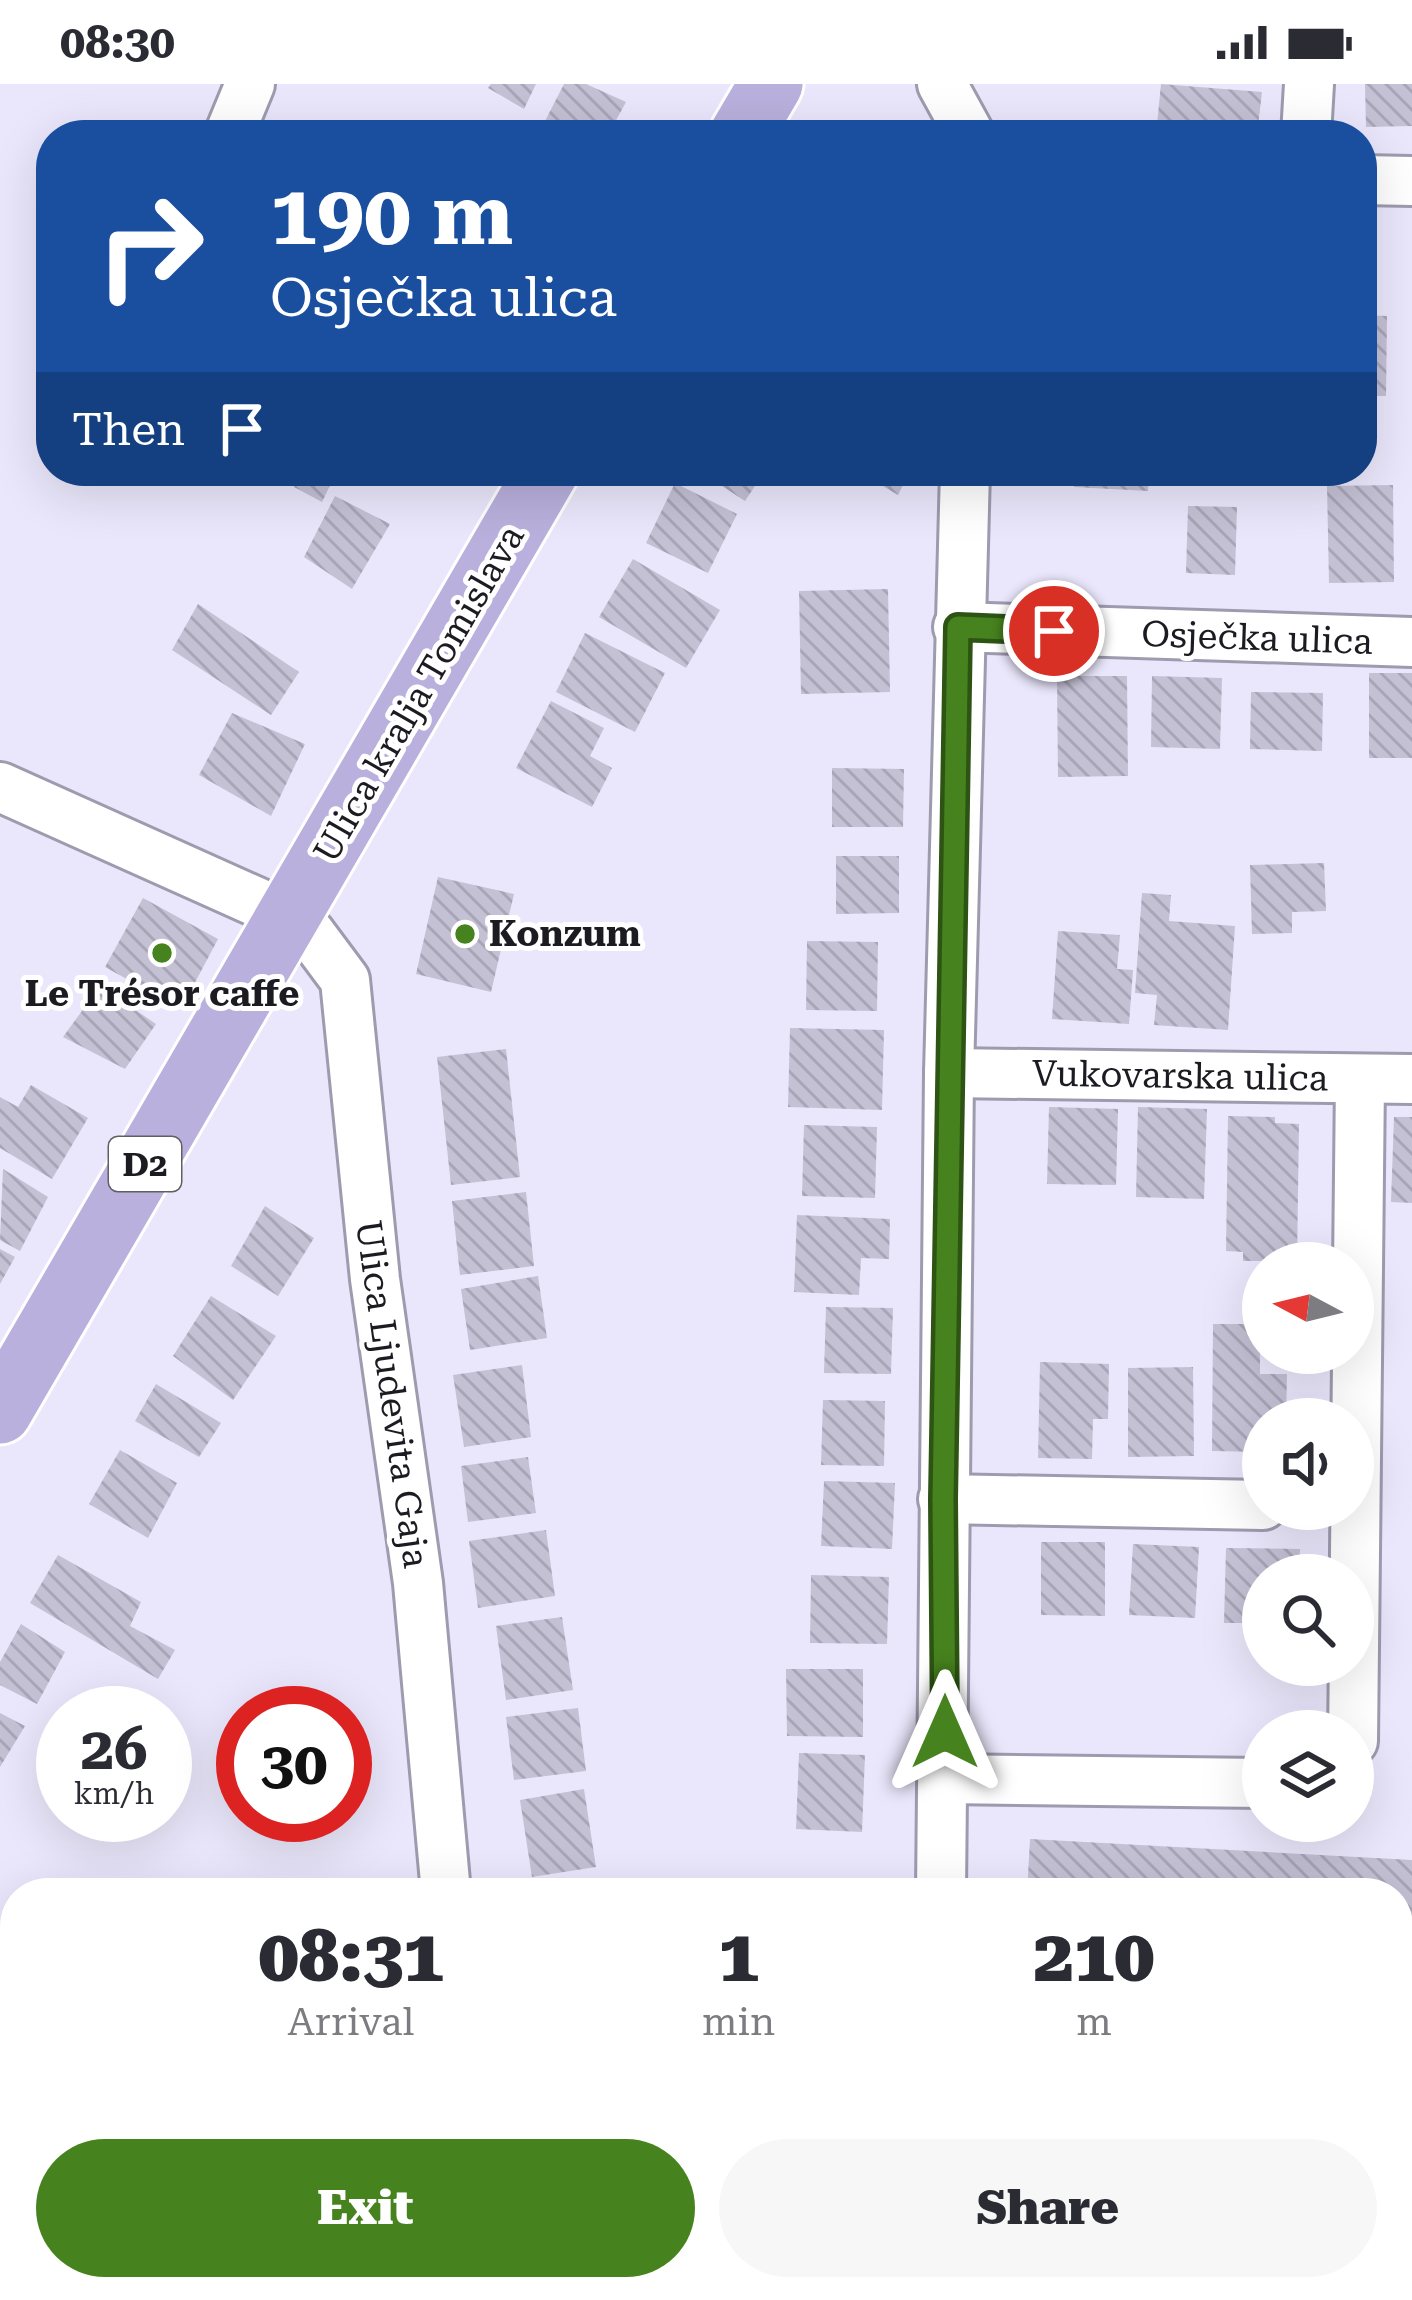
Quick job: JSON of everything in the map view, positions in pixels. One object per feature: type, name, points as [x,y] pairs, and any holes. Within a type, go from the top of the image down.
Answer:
[{"type":"main road","points":[[750,120],[771,84]]},
{"type":"main road","name":"Ulica kralja Tomislava","points":[[290,917],[539,486]]},
{"type":"main road","name":"D2","points":[[0,1412],[290,917]]},
{"type":"street","points":[[235,120],[250,84]]},
{"type":"street","points":[[942,84],[962,120]]},
{"type":"street","points":[[1307,120],[1310,84]]},
{"type":"street","points":[[1377,180],[1412,181]]},
{"type":"street","points":[[942,1878],[949,1073],[963,486]]},
{"type":"street","name":"Osječka ulica","points":[[958,627],[1412,642]]},
{"type":"street","points":[[0,787],[290,917]]},
{"type":"street","name":"Ulica Ljudevita Gaja","points":[[290,917],[310,933],[345,980],[375,1279],[418,1583],[445,1878]]},
{"type":"street","name":"Vukovarska ulica","points":[[949,1073],[1412,1079]]},
{"type":"street","points":[[1356,1398],[1360,1079]]},
{"type":"street","points":[[943,1499],[1242,1505]]},
{"type":"street","points":[[1353,1710],[1355,1530]]},
{"type":"street","points":[[945,1779],[1242,1783]]},
{"type":"building","points":[[491,84],[536,84],[524,109],[488,88]]},
{"type":"building","points":[[564,84],[586,84],[626,102],[616,120],[546,120]]},
{"type":"building","points":[[1161,84],[1262,92],[1259,120],[1157,120]]},
{"type":"building","points":[[1365,84],[1412,84],[1412,126],[1377,127],[1377,120],[1366,120]]},
{"type":"building","points":[[1377,316],[1387,316],[1386,396],[1377,396]]},
{"type":"building","points":[[1393,485],[1394,582],[1329,583],[1327,486]]},
{"type":"building","points":[[294,486],[330,486],[322,502]]},
{"type":"building","points":[[674,486],[737,514],[708,573],[646,543]]},
{"type":"building","points":[[722,486],[755,486],[745,501]]},
{"type":"building","points":[[1074,486],[1148,486],[1148,491]]},
{"type":"building","points":[[335,496],[390,524],[352,589],[304,557]]},
{"type":"building","points":[[1188,506],[1237,507],[1235,575],[1186,573]]},
{"type":"building","points":[[633,559],[720,610],[686,668],[599,617]]},
{"type":"building","points":[[888,589],[890,692],[801,694],[799,591]]},
{"type":"building","points":[[198,604],[299,672],[271,715],[172,650]]},
{"type":"building","points":[[585,633],[665,673],[635,732],[556,692]]},
{"type":"building","points":[[1369,673],[1412,673],[1412,758],[1369,758]]},
{"type":"building","points":[[1057,676],[1127,676],[1128,776],[1058,777]]},
{"type":"building","points":[[1152,676],[1222,678],[1220,749],[1151,747]]},
{"type":"building","points":[[1251,692],[1323,693],[1322,751],[1250,749]]},
{"type":"building","points":[[551,701],[604,728],[590,756],[612,768],[592,807],[516,768]]},
{"type":"building","points":[[232,713],[305,744],[271,816],[199,775]]},
{"type":"building","points":[[832,768],[904,769],[903,827],[832,827]]},
{"type":"building","points":[[836,856],[899,856],[899,913],[836,914]]},
{"type":"building","points":[[1324,863],[1326,911],[1292,912],[1292,933],[1252,934],[1250,865]]},
{"type":"building","name":"Konzum","points":[[438,877],[514,894],[491,992],[416,974]]},
{"type":"building","points":[[1142,893],[1171,895],[1169,921],[1235,926],[1228,1030],[1154,1025],[1157,995],[1135,993]]},
{"type":"building","name":"Le Trésor caffe","points":[[143,898],[218,939],[181,1009],[105,967]]},
{"type":"building","points":[[1058,931],[1120,935],[1117,969],[1133,970],[1129,1024],[1052,1019]]},
{"type":"building","points":[[807,941],[878,942],[877,1011],[806,1010]]},
{"type":"building","points":[[100,986],[156,1024],[125,1069],[63,1037]]},
{"type":"building","points":[[790,1028],[884,1030],[882,1110],[788,1107]]},
{"type":"building","points":[[506,1049],[520,1177],[451,1185],[437,1057]]},
{"type":"building","points":[[31,1085],[88,1118],[52,1179],[0,1148],[0,1097],[18,1107]]},
{"type":"building","points":[[1049,1107],[1118,1109],[1116,1185],[1047,1184]]},
{"type":"building","points":[[1138,1107],[1207,1109],[1204,1199],[1136,1197]]},
{"type":"building","points":[[1228,1116],[1275,1117],[1275,1123],[1299,1124],[1297,1242],[1242,1242],[1242,1252],[1226,1251]]},
{"type":"building","points":[[1394,1117],[1412,1117],[1412,1203],[1391,1202]]},
{"type":"building","points":[[804,1125],[877,1127],[875,1198],[802,1196]]},
{"type":"building","points":[[3,1169],[48,1197],[20,1251],[0,1240]]},
{"type":"building","points":[[526,1192],[534,1266],[460,1275],[452,1201]]},
{"type":"building","points":[[265,1206],[314,1238],[278,1296],[231,1266]]},
{"type":"building","points":[[797,1215],[890,1219],[889,1259],[861,1258],[859,1295],[794,1292]]},
{"type":"building","points":[[0,1249],[15,1257],[0,1284]]},
{"type":"building","points":[[538,1276],[547,1338],[470,1350],[461,1289]]},
{"type":"building","points":[[211,1296],[276,1336],[233,1400],[173,1356]]},
{"type":"building","points":[[826,1307],[893,1308],[891,1374],[824,1373]]},
{"type":"building","points":[[1213,1324],[1242,1324],[1242,1374],[1287,1374],[1286,1398],[1242,1398],[1242,1452],[1212,1451]]},
{"type":"building","points":[[1040,1362],[1109,1364],[1108,1419],[1093,1419],[1092,1459],[1038,1458]]},
{"type":"building","points":[[522,1365],[531,1437],[464,1447],[453,1375]]},
{"type":"building","points":[[1193,1367],[1194,1456],[1128,1457],[1128,1368]]},
{"type":"building","points":[[156,1384],[221,1423],[199,1457],[135,1421]]},
{"type":"building","points":[[823,1400],[885,1401],[884,1466],[821,1465]]},
{"type":"building","points":[[120,1450],[177,1483],[148,1538],[89,1504]]},
{"type":"building","points":[[528,1457],[536,1513],[468,1522],[461,1466]]},
{"type":"building","points":[[824,1481],[895,1483],[892,1549],[821,1546]]},
{"type":"building","points":[[546,1530],[555,1596],[478,1608],[469,1541]]},
{"type":"building","points":[[1041,1542],[1105,1542],[1105,1616],[1041,1615]]},
{"type":"building","points":[[1133,1544],[1199,1547],[1195,1618],[1129,1615]]},
{"type":"building","points":[[1226,1548],[1300,1549],[1300,1554],[1242,1554],[1242,1623],[1224,1623]]},
{"type":"building","points":[[58,1555],[141,1602],[130,1626],[175,1650],[158,1679],[30,1603]]},
{"type":"building","points":[[811,1575],[889,1577],[887,1644],[810,1643]]},
{"type":"building","points":[[562,1617],[573,1690],[506,1700],[496,1626]]},
{"type":"building","points":[[21,1624],[65,1652],[47,1686],[36,1686],[36,1703],[0,1685],[0,1662]]},
{"type":"building","points":[[786,1669],[863,1669],[863,1737],[787,1736]]},
{"type":"building","points":[[578,1708],[586,1771],[514,1780],[506,1717]]},
{"type":"building","points":[[0,1713],[25,1726],[0,1767]]},
{"type":"building","points":[[799,1753],[865,1755],[862,1832],[796,1829]]},
{"type":"building","points":[[584,1789],[596,1867],[532,1877],[520,1800]]},
{"type":"building","points":[[1030,1839],[1412,1860],[1412,1878],[1028,1878]]},
{"type":"place","name":"Konzum","points":[[465,934]]},
{"type":"place","name":"Le Trésor caffe","points":[[162,953]]},
{"type":"route","points":[[945,1732],[943,1499],[958,627],[1054,631]]}]
